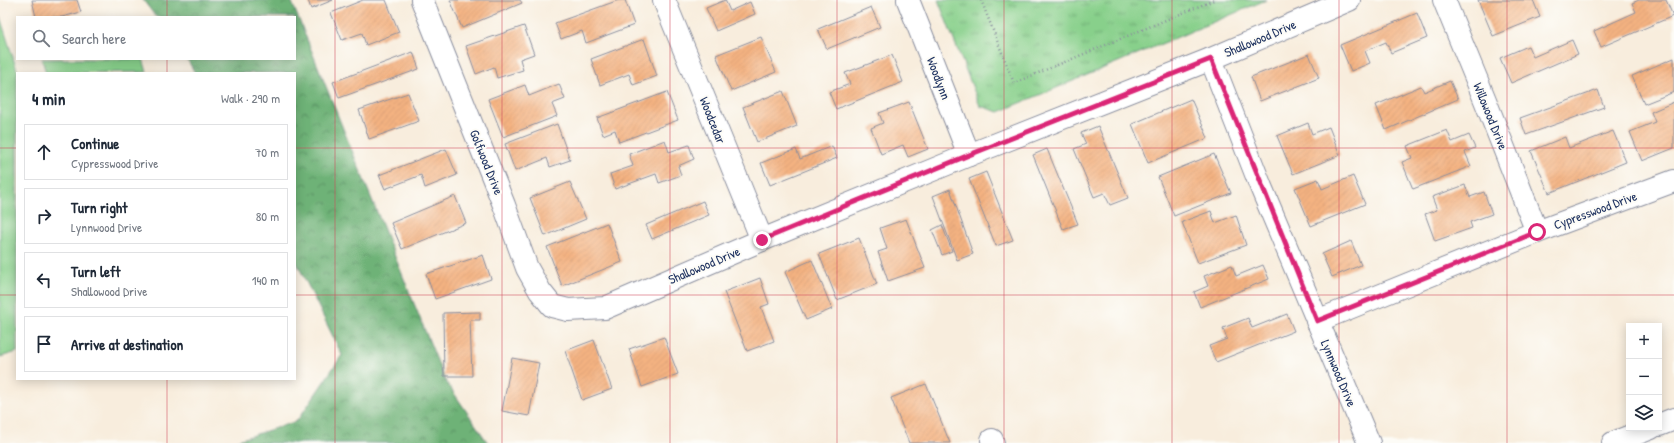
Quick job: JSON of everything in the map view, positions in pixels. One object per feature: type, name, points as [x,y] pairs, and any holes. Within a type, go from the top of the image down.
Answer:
[{"type":"street","name":"Golfwood Drive","points":[[422,0],[504,205],[527,268],[540,291],[552,306],[568,310]]},
{"type":"street","name":"Woodcedar","points":[[664,0],[762,240]]},
{"type":"street","name":"Woodlynn","points":[[908,0],[969,155]]},
{"type":"street","name":"Shallowood Drive","points":[[568,310],[605,308],[762,240],[969,155],[1211,59],[1349,0]]},
{"type":"street","name":"Willowood Drive","points":[[1444,0],[1537,232]]},
{"type":"street","name":"Lynnwood Drive","points":[[1211,59],[1317,321],[1369,443]]},
{"type":"street","name":"Cypresswood Drive","points":[[1317,321],[1537,232],[1674,181]]},
{"type":"street","points":[[1662,424],[1674,419]]},
{"type":"street","points":[[1613,443],[1643,431]]},
{"type":"path","points":[[981,0],[1014,83],[1214,0]]},
{"type":"green space","points":[[143,0],[291,0],[445,380],[488,443],[229,443],[297,421],[342,355],[296,261],[296,72],[194,72],[188,60],[296,60],[296,16],[155,16]]},
{"type":"green space","points":[[938,0],[1266,0],[999,112],[980,106]]},
{"type":"green space","points":[[0,17],[18,72],[16,72],[16,352],[0,357]]},
{"type":"green space","points":[[42,60],[143,60],[147,72],[46,72]]},
{"type":"building","points":[[32,0],[77,0],[81,12],[66,16],[36,16]]},
{"type":"building","points":[[308,0],[333,0],[311,9]]},
{"type":"building","points":[[363,0],[386,0],[399,32],[366,45],[362,33],[342,40],[331,13]]},
{"type":"building","points":[[450,0],[520,0],[522,3],[462,28]]},
{"type":"building","points":[[619,0],[625,0],[634,25],[586,43],[582,31],[561,39],[555,23]]},
{"type":"building","points":[[725,0],[730,11],[750,2],[755,14],[716,31],[706,8]]},
{"type":"building","points":[[1478,0],[1533,0],[1540,17],[1493,36]]},
{"type":"building","points":[[1639,0],[1666,0],[1673,16],[1601,47],[1594,31],[1636,12],[1632,3]]},
{"type":"building","points":[[871,7],[880,27],[827,49],[818,29]]},
{"type":"building","points":[[1417,13],[1427,38],[1391,53],[1386,42],[1365,51],[1370,63],[1351,71],[1340,45]]},
{"type":"building","points":[[524,26],[534,54],[520,59],[523,70],[497,78],[494,67],[476,74],[466,46]]},
{"type":"building","points":[[761,37],[776,72],[731,91],[716,55]]},
{"type":"building","points":[[644,39],[657,76],[633,85],[629,74],[600,85],[591,59]]},
{"type":"building","points":[[1572,40],[1578,54],[1511,83],[1500,58],[1528,46],[1533,57]]},
{"type":"building","points":[[413,52],[419,69],[339,98],[333,82]]},
{"type":"building","points":[[1309,54],[1319,78],[1260,101],[1251,77]]},
{"type":"building","points":[[892,55],[903,82],[836,109],[829,92],[850,84],[845,73]]},
{"type":"building","points":[[1674,58],[1674,92],[1644,104],[1632,76]]},
{"type":"building","points":[[1450,81],[1458,99],[1386,130],[1376,105],[1421,86],[1424,92]]},
{"type":"building","points":[[559,84],[565,99],[552,104],[557,116],[503,137],[488,99],[525,85],[529,96]]},
{"type":"building","points":[[1598,90],[1604,107],[1526,135],[1520,118]]},
{"type":"building","points":[[783,91],[797,126],[757,142],[743,107]]},
{"type":"building","points":[[667,92],[678,120],[619,142],[615,130],[603,135],[597,118]]},
{"type":"building","points":[[408,93],[419,121],[369,139],[359,110]]},
{"type":"building","points":[[1191,99],[1208,138],[1148,163],[1132,124]]},
{"type":"building","points":[[909,102],[928,149],[908,157],[903,145],[881,154],[871,128],[883,123],[879,113]]},
{"type":"building","points":[[1674,102],[1674,148],[1642,161],[1630,132],[1655,122],[1651,112]]},
{"type":"building","points":[[1308,123],[1312,134],[1329,127],[1340,155],[1293,174],[1277,136]]},
{"type":"building","points":[[557,124],[570,160],[550,167],[547,158],[515,171],[505,144]]},
{"type":"building","points":[[1098,126],[1128,198],[1110,205],[1104,193],[1094,197],[1074,149],[1086,144],[1081,133]]},
{"type":"building","points":[[1447,130],[1452,142],[1469,135],[1475,148],[1465,152],[1471,166],[1413,189],[1402,162],[1412,158],[1407,146]]},
{"type":"building","points":[[1613,131],[1626,162],[1549,193],[1531,151],[1565,137],[1569,148]]},
{"type":"building","points":[[665,140],[669,152],[689,145],[694,159],[678,166],[681,175],[659,183],[656,174],[615,189],[610,174],[633,166],[629,154]]},
{"type":"building","points":[[832,146],[837,158],[770,185],[761,163],[796,149],[800,159]]},
{"type":"building","points":[[446,149],[457,175],[425,188],[421,175],[385,189],[379,175]]},
{"type":"building","points":[[1047,149],[1078,224],[1063,229],[1033,155]]},
{"type":"building","points":[[1214,154],[1231,193],[1174,216],[1158,177]]},
{"type":"building","points":[[986,172],[1013,240],[996,246],[969,179]]},
{"type":"building","points":[[1353,176],[1365,204],[1311,226],[1295,188],[1318,179],[1322,189]]},
{"type":"building","points":[[570,182],[586,219],[545,236],[530,198]]},
{"type":"building","points":[[1465,185],[1470,197],[1484,192],[1492,214],[1470,222],[1472,228],[1435,241],[1425,214],[1437,210],[1432,197]]},
{"type":"building","points":[[950,189],[973,254],[957,260],[933,196]]},
{"type":"building","points":[[455,196],[466,223],[402,249],[391,223]]},
{"type":"building","points":[[703,201],[709,215],[652,239],[646,225]]},
{"type":"building","points":[[1211,211],[1215,223],[1236,215],[1246,245],[1198,263],[1182,222]]},
{"type":"building","points":[[906,219],[925,268],[888,281],[878,252],[887,249],[880,228]]},
{"type":"building","points":[[607,223],[622,262],[562,286],[547,247]]},
{"type":"building","points":[[942,225],[952,251],[942,255],[932,230]]},
{"type":"building","points":[[859,238],[877,284],[837,300],[819,254]]},
{"type":"building","points":[[1351,241],[1361,265],[1332,277],[1322,254]]},
{"type":"building","points":[[483,255],[491,279],[435,299],[426,274]]},
{"type":"building","points":[[812,260],[832,309],[806,320],[785,272]]},
{"type":"building","points":[[1232,265],[1236,276],[1263,265],[1269,279],[1200,307],[1194,292],[1208,286],[1204,276]]},
{"type":"building","points":[[760,278],[769,304],[761,307],[774,341],[747,351],[724,292]]},
{"type":"building","points":[[480,312],[480,320],[470,320],[472,376],[444,376],[443,313]]},
{"type":"building","points":[[1287,314],[1294,331],[1216,362],[1209,346],[1227,339],[1223,328],[1248,318],[1252,328]]},
{"type":"building","points":[[664,337],[678,374],[642,387],[629,349]]},
{"type":"building","points":[[594,340],[612,389],[582,400],[565,351]]},
{"type":"building","points":[[512,358],[539,363],[529,416],[502,411]]},
{"type":"building","points":[[926,384],[950,443],[909,443],[891,398]]},
{"type":"route","points":[[762,240],[969,155],[1211,59],[1261,187],[1317,321],[1537,232]]}]
